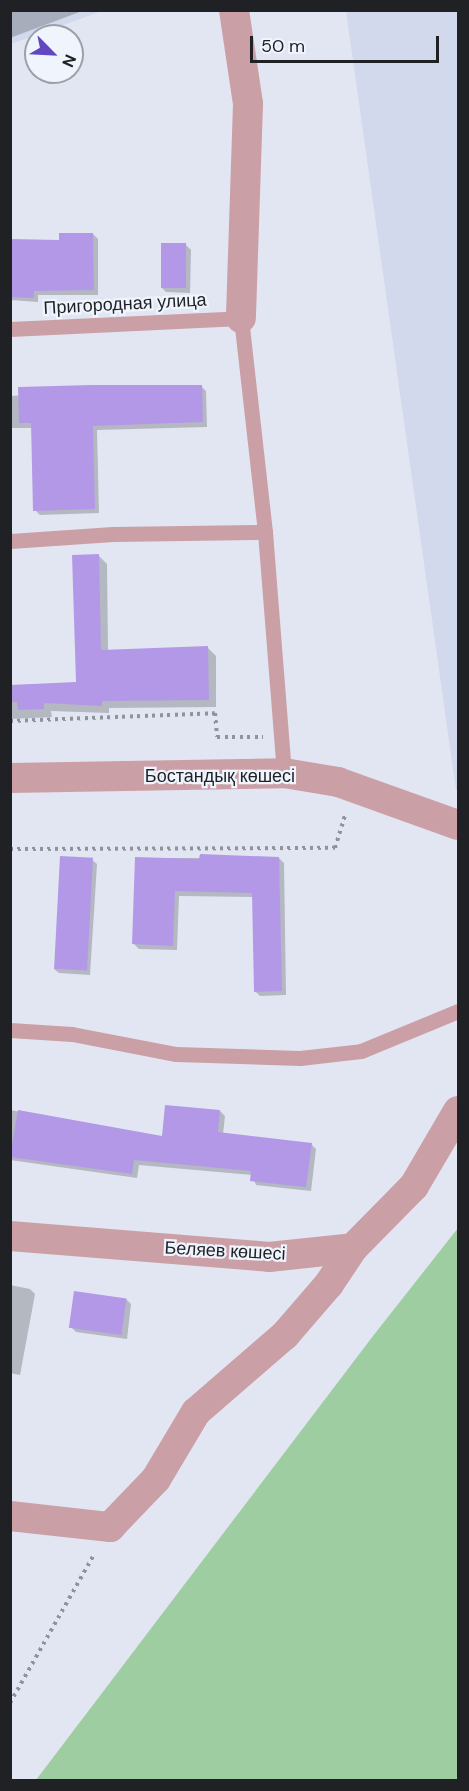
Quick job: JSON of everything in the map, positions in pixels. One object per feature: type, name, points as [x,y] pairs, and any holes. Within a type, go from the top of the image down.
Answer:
[{"type":"street","points":[[234,10],[248,104],[240,318]]},
{"type":"street","name":"Бостандық көшесі","points":[[10,778],[284,773],[354,787],[459,825]]},
{"type":"street","points":[[10,1516],[110,1527],[156,1479],[196,1412],[285,1335],[330,1284],[352,1248],[414,1186],[459,1112]]},
{"type":"street","name":"Беляев көшесі","points":[[10,1236],[269,1257],[352,1248]]},
{"type":"lane","name":"Пригородная улица","points":[[10,329],[240,318]]},
{"type":"lane","points":[[240,318],[266,532],[284,773]]},
{"type":"lane","points":[[10,541],[113,534],[266,532]]},
{"type":"lane","points":[[10,1030],[72,1034],[176,1054],[300,1058],[361,1051],[459,1011]]},
{"type":"path","points":[[10,721],[215,713],[217,737],[281,737]]},
{"type":"path","points":[[10,849],[335,848],[354,787]]},
{"type":"path","points":[[10,1703],[110,1527]]},
{"type":"shaded area","points":[[11,10],[102,10],[66,24],[24,24],[24,39],[11,44]]},
{"type":"shaded area","points":[[346,11],[458,11],[458,790],[456,790]]},
{"type":"green space","points":[[458,1228],[458,1780],[36,1780],[373,1336]]},
{"type":"building","points":[[59,233],[93,233],[94,290],[34,291],[34,298],[10,297],[10,239],[59,240]]},
{"type":"building","points":[[161,243],[186,243],[186,288],[161,288]]},
{"type":"building","points":[[202,385],[203,422],[93,426],[95,509],[33,511],[31,423],[19,423],[18,387]]},
{"type":"building","points":[[99,554],[101,650],[208,646],[209,700],[102,701],[102,706],[44,703],[44,709],[18,710],[17,702],[10,702],[10,685],[76,682],[72,555]]},
{"type":"building","points":[[200,854],[279,857],[282,991],[254,992],[252,893],[175,891],[173,946],[132,944],[135,857],[199,859]]},
{"type":"building","points":[[60,856],[93,858],[87,971],[54,969]]},
{"type":"building","points":[[165,1105],[220,1110],[218,1132],[312,1143],[306,1187],[250,1181],[251,1171],[134,1160],[132,1174],[10,1157],[18,1110],[162,1136]]},
{"type":"building","points":[[74,1291],[126,1298],[121,1335],[69,1328]]}]
